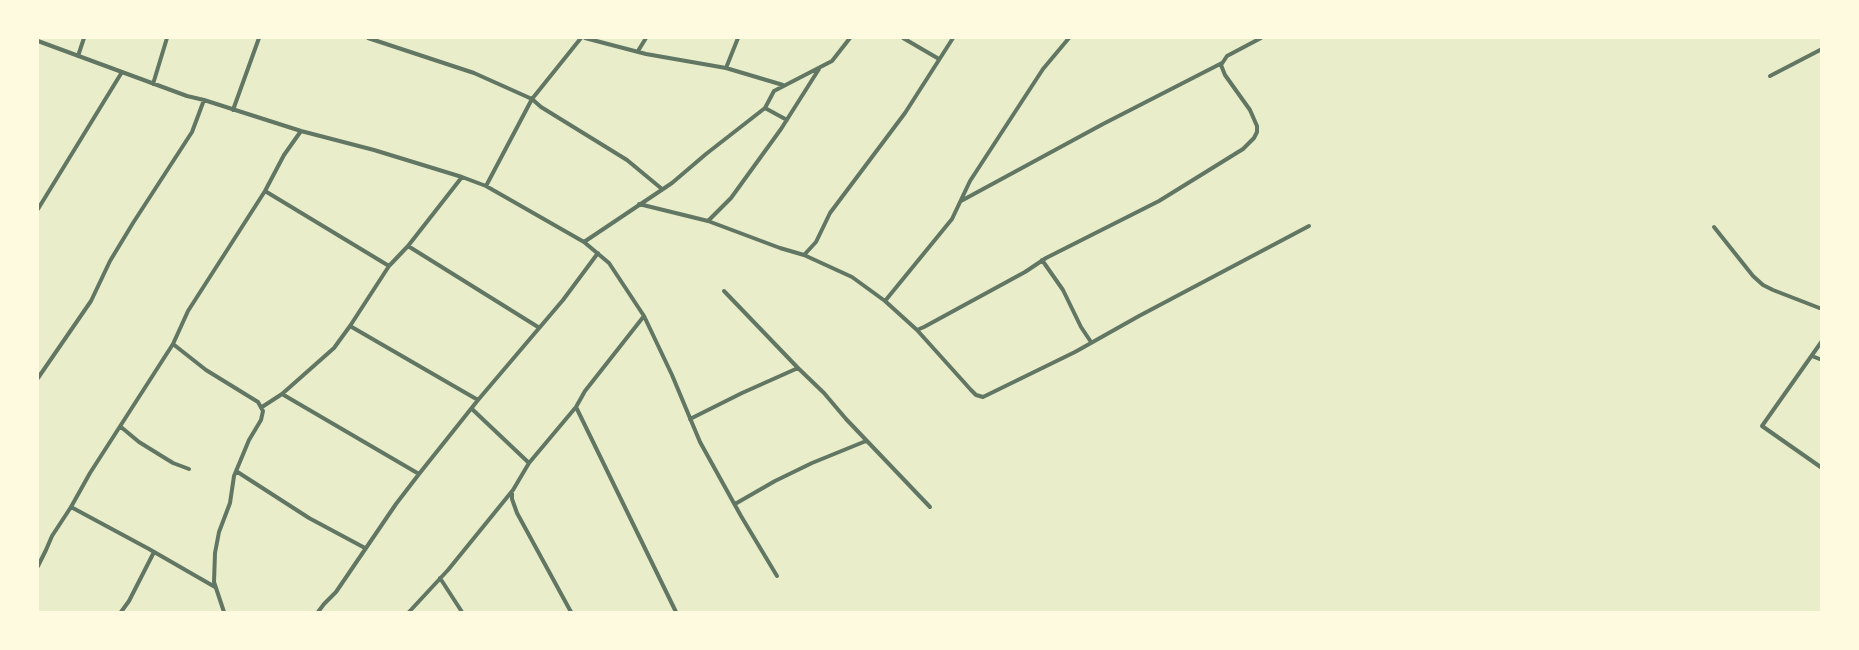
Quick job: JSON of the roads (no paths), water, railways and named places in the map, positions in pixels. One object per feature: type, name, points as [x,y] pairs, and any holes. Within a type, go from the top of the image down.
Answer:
[{"type":"street","points":[[78,56],[84,38]]},
{"type":"street","points":[[153,84],[167,38]]},
{"type":"street","points":[[233,110],[259,38]]},
{"type":"street","points":[[368,38],[474,73],[532,99],[541,107],[627,160],[662,189]]},
{"type":"street","points":[[486,186],[532,99],[583,38],[726,68],[783,85]]},
{"type":"street","points":[[638,51],[646,38]]},
{"type":"street","points":[[726,68],[738,38]]},
{"type":"street","points":[[584,242],[662,189],[765,108],[774,91],[832,61],[850,38]]},
{"type":"street","points":[[903,38],[938,59]]},
{"type":"street","points":[[804,255],[816,242],[830,213],[905,113],[953,38]]},
{"type":"street","points":[[885,301],[949,223],[970,181],[1043,69],[1069,38]]},
{"type":"street","points":[[961,201],[1103,124],[1222,63],[1231,54],[1261,38]]},
{"type":"street","points":[[38,41],[187,96],[462,177],[486,186],[584,242],[609,263],[644,316],[700,442],[734,504],[778,576]]},
{"type":"street","points":[[1770,76],[1822,49]]},
{"type":"street","points":[[917,330],[1025,272],[1042,260],[1083,238],[1159,201],[1199,175],[1227,161],[1248,144],[1257,132],[1255,120],[1250,110],[1224,76],[1221,68],[1222,63]]},
{"type":"street","points":[[708,221],[731,198],[787,120],[819,69]]},
{"type":"street","points":[[38,209],[122,72]]},
{"type":"street","points":[[38,378],[91,301],[110,261],[192,132],[204,100]]},
{"type":"street","points":[[765,108],[787,120]]},
{"type":"street","points":[[38,566],[52,536],[71,508],[90,473],[173,344],[188,311],[265,191],[284,155],[301,131]]},
{"type":"street","points":[[262,407],[282,394],[334,348],[389,266],[408,246],[462,177]]},
{"type":"street","points":[[265,191],[389,266]]},
{"type":"street","points":[[639,204],[708,221],[804,255],[852,277],[885,301],[917,330],[971,390],[976,395],[983,397],[1075,352],[1309,226]]},
{"type":"street","points":[[1714,227],[1753,276],[1763,285],[1822,309]]},
{"type":"street","points":[[408,246],[538,327]]},
{"type":"street","points":[[318,612],[336,592],[364,548],[419,474],[562,300],[598,253]]},
{"type":"street","points":[[1042,260],[1064,290],[1081,327],[1092,342]]},
{"type":"street","points":[[724,291],[824,393],[866,441],[930,507]]},
{"type":"street","points":[[409,612],[440,578],[513,490],[529,463],[576,407],[585,391],[644,316]]},
{"type":"street","points":[[350,326],[478,400]]},
{"type":"street","points":[[1822,341],[1762,426],[1822,468]]},
{"type":"street","points":[[173,344],[206,370],[258,402],[262,407],[261,420],[249,440],[233,480],[230,503],[219,532],[215,553],[215,587],[224,612]]},
{"type":"street","points":[[1812,356],[1822,360]]},
{"type":"street","points":[[690,419],[798,368]]},
{"type":"street","points":[[282,394],[419,474]]},
{"type":"street","points":[[576,407],[676,612]]},
{"type":"street","points":[[472,409],[529,463]]},
{"type":"street","points":[[121,427],[173,463],[189,469]]},
{"type":"street","points":[[734,504],[804,467],[866,441]]},
{"type":"street","points":[[236,471],[309,518],[364,548]]},
{"type":"street","points":[[513,490],[512,499],[517,513],[571,612]]},
{"type":"street","points":[[71,508],[215,587]]},
{"type":"street","points":[[122,612],[154,552]]},
{"type":"street","points":[[440,578],[462,612]]}]
